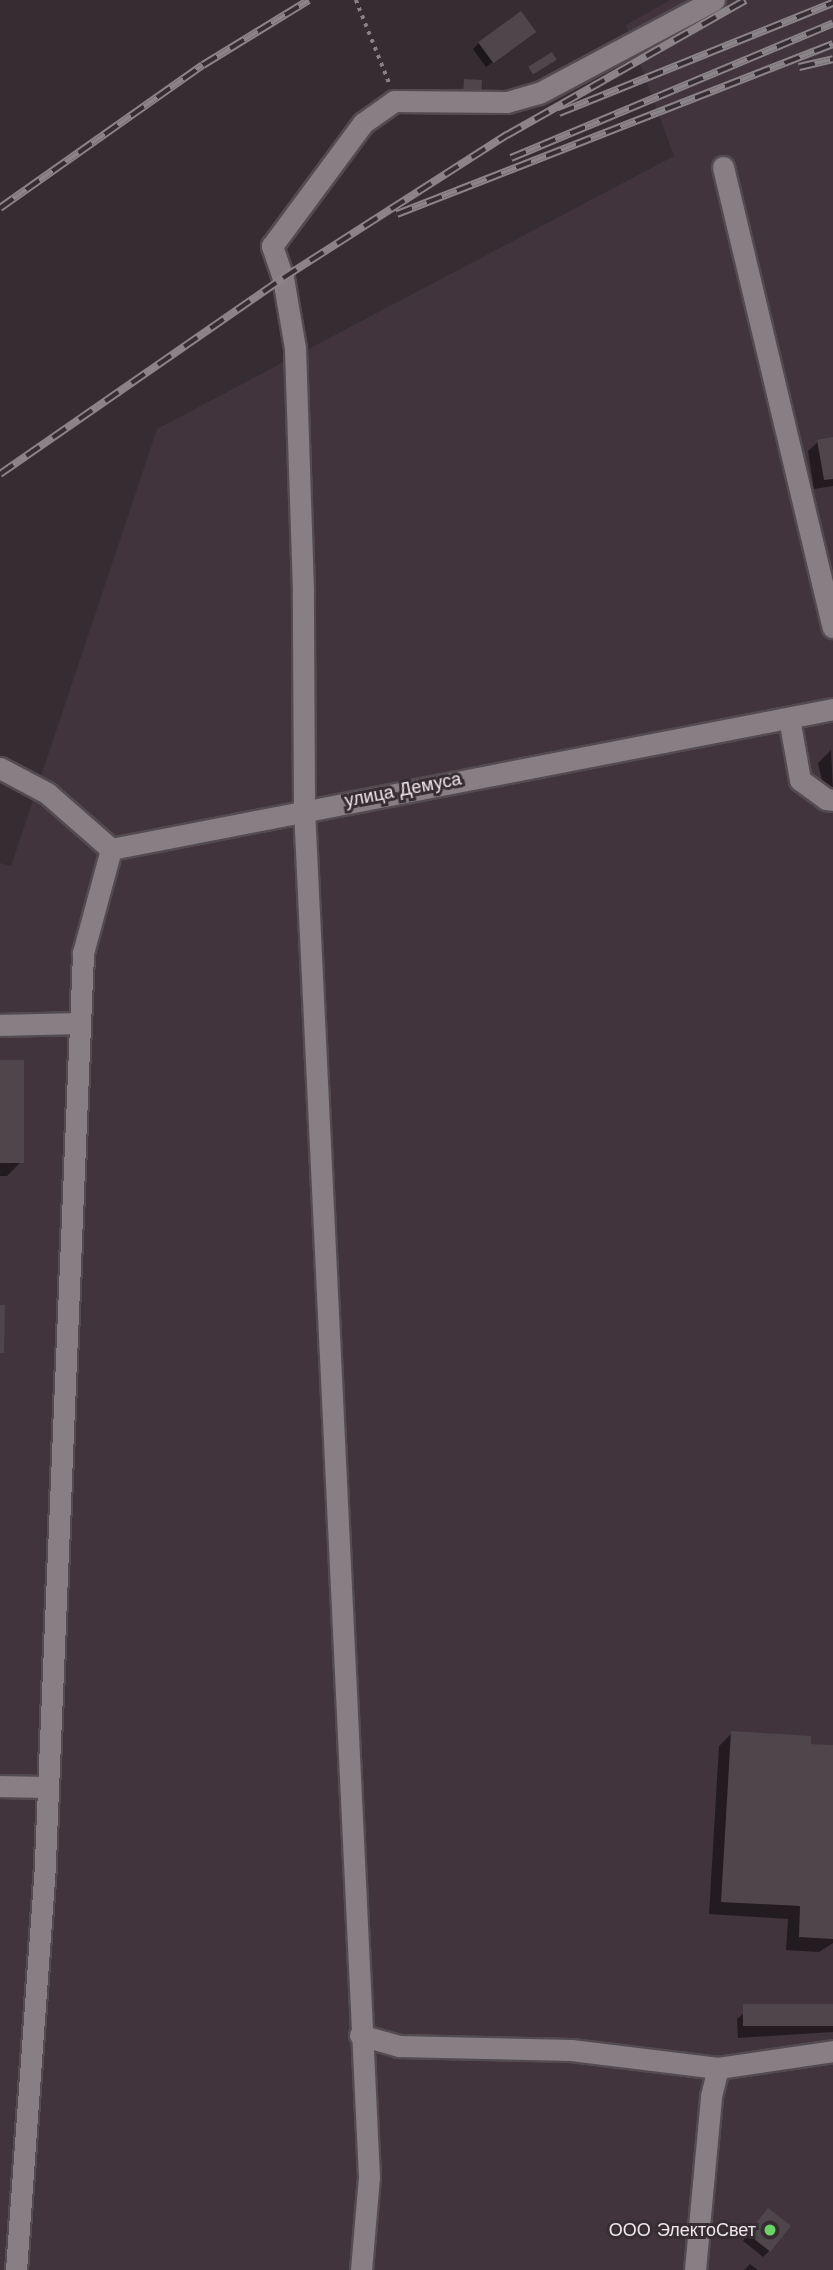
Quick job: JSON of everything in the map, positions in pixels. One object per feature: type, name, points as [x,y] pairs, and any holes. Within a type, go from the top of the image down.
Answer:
[{"type":"street","points":[[361,2270],[369,2177],[360,2035],[304,809],[303,590],[295,348],[283,278],[272,246],[363,123],[394,101],[507,102],[540,93],[714,0]]},
{"type":"street","points":[[723,167],[833,627]]},
{"type":"street","name":"улица Демуса","points":[[111,849],[304,809],[833,709]]},
{"type":"street","points":[[789,718],[800,780],[826,799],[833,800]]},
{"type":"street","points":[[0,768],[47,793],[111,849],[83,953],[48,1787],[16,2270]]},
{"type":"street","points":[[0,1025],[80,1023]]},
{"type":"street","points":[[0,1786],[48,1787]]},
{"type":"street","points":[[360,2035],[399,2046],[571,2050],[718,2068],[833,2052]]},
{"type":"street","points":[[695,2270],[710,2096],[718,2068]]},
{"type":"path","points":[[356,0],[385,65],[394,101]]},
{"type":"shaded area","points":[[670,0],[833,0],[833,2270],[0,2270],[0,863],[11,866],[157,429],[674,156],[626,25]]},
{"type":"building","points":[[521,11],[536,32],[493,63],[478,42]]},
{"type":"building","points":[[552,52],[557,60],[533,74],[528,67]]},
{"type":"building","points":[[464,79],[482,80],[481,97],[463,96]]},
{"type":"building","points":[[833,437],[833,479],[824,480],[817,440]]},
{"type":"building","points":[[0,1060],[24,1060],[24,1163],[0,1163]]},
{"type":"building","points":[[0,1305],[5,1305],[4,1353],[0,1353]]},
{"type":"building","points":[[731,1731],[811,1736],[811,1744],[833,1745],[833,1939],[799,1937],[800,1906],[721,1902]]},
{"type":"building","points":[[743,2004],[833,2004],[833,2026],[743,2026]]},
{"type":"building","name":"ООО ЭлектоСвет","points":[[768,2208],[791,2226],[771,2252],[748,2234]]},
{"type":"railway","points":[[0,208],[203,65],[309,0]]},
{"type":"railway","points":[[0,474],[283,278],[507,135],[746,0]]},
{"type":"railway","points":[[559,113],[833,3]]},
{"type":"railway","points":[[511,158],[833,23]]},
{"type":"railway","points":[[397,214],[833,44]]},
{"type":"railway","points":[[799,67],[833,59]]},
{"type":"place","name":"ООО ЭлектоСвет","points":[[770,2230]]}]
